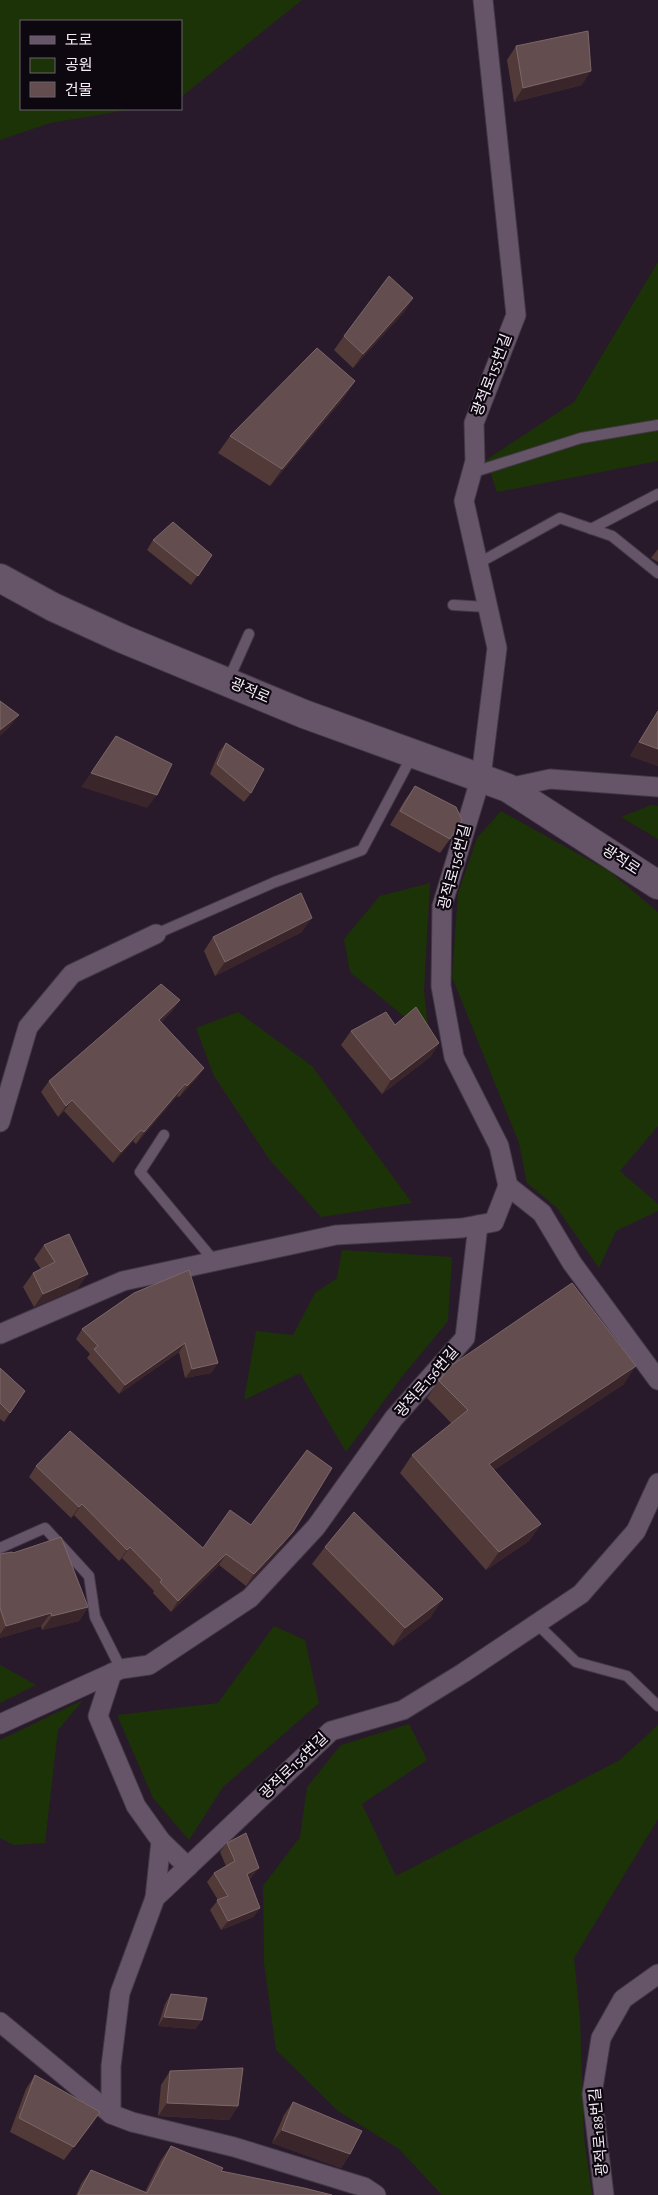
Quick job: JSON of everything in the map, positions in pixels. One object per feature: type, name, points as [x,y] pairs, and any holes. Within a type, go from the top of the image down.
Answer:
[{"type":"main road","name":"광적로","points":[[0,578],[53,607],[304,714],[508,788],[658,885]]},
{"type":"street","name":"광적로155번길","points":[[481,777],[497,648],[464,501],[474,462],[474,423],[516,315],[483,0]]},
{"type":"street","name":"광적로156번길","points":[[481,777],[442,906],[441,986],[454,1057],[499,1146],[508,1186]]},
{"type":"street","points":[[508,788],[550,779],[658,787]]},
{"type":"street","points":[[0,1122],[28,1027],[72,974],[156,934]]},
{"type":"street","points":[[0,1334],[123,1281],[336,1235],[462,1228],[494,1222],[508,1186],[542,1213],[572,1263],[658,1380]]},
{"type":"street","name":"광적로156번길","points":[[0,1724],[116,1671],[148,1665],[250,1598],[316,1527],[394,1418],[466,1338],[478,1225]]},
{"type":"street","name":"광적로156번길","points":[[111,2114],[111,2066],[120,1993],[155,1898],[331,1731],[404,1710],[581,1594],[636,1531],[658,1483]]},
{"type":"street","points":[[116,1671],[98,1716],[136,1806],[161,1841],[188,1867]]},
{"type":"street","points":[[155,1898],[161,1841]]},
{"type":"street","name":"광적로188번길","points":[[604,2195],[592,2094],[601,2038],[623,1999],[658,1974]]},
{"type":"street","points":[[0,2022],[111,2114],[132,2122],[234,2147],[327,2175],[364,2187],[376,2195]]},
{"type":"lane","points":[[472,473],[581,438],[658,425]]},
{"type":"lane","points":[[591,529],[658,494]]},
{"type":"lane","points":[[477,564],[560,518],[612,536],[658,573]]},
{"type":"lane","points":[[453,605],[487,607]]},
{"type":"lane","points":[[228,682],[249,634]]},
{"type":"lane","points":[[156,934],[275,882],[362,850],[414,753]]},
{"type":"lane","points":[[164,1135],[140,1172],[215,1262]]},
{"type":"lane","points":[[0,1548],[45,1528],[89,1576],[95,1617],[116,1671]]},
{"type":"lane","points":[[537,1624],[576,1662],[627,1676],[658,1706]]},
{"type":"green space","points":[[0,0],[302,0],[182,96],[182,20],[20,20],[20,110],[128,110],[50,123],[0,140]]},
{"type":"green space","points":[[658,262],[658,461],[497,492],[486,460],[574,402]]},
{"type":"green space","points":[[651,805],[658,806],[658,839],[621,817]]},
{"type":"green space","points":[[501,811],[609,871],[658,912],[658,1126],[620,1171],[658,1204],[658,1211],[616,1231],[599,1268],[557,1208],[527,1183],[519,1143],[452,977],[458,893],[477,838]]},
{"type":"green space","points":[[430,883],[424,990],[429,1037],[350,972],[344,939],[380,896]]},
{"type":"green space","points":[[238,1012],[312,1066],[412,1203],[321,1217],[269,1159],[214,1076],[196,1028]]},
{"type":"green space","points":[[342,1250],[452,1257],[448,1321],[401,1378],[346,1452],[300,1373],[244,1400],[256,1331],[293,1335],[315,1293],[337,1278]]},
{"type":"green space","points":[[274,1626],[305,1640],[319,1703],[223,1787],[189,1840],[153,1798],[117,1715],[218,1703]]},
{"type":"green space","points":[[0,1665],[36,1685],[0,1703]]},
{"type":"green space","points":[[83,1700],[58,1730],[45,1843],[14,1845],[0,1838],[0,1740]]},
{"type":"green space","points":[[409,1724],[427,1760],[362,1804],[396,1876],[620,1760],[658,1725],[658,1819],[574,1958],[580,2018],[584,2138],[592,2195],[442,2195],[399,2149],[338,2111],[276,2050],[264,1963],[263,1886],[300,1837],[307,1787],[341,1745]]},
{"type":"building","points":[[588,31],[591,71],[523,88],[516,46]]},
{"type":"building","points":[[389,276],[413,298],[363,354],[344,336]]},
{"type":"building","points":[[317,348],[355,381],[282,469],[230,436]]},
{"type":"building","points":[[173,522],[212,555],[198,576],[153,540]]},
{"type":"building","points":[[0,701],[19,715],[0,730]]},
{"type":"building","points":[[658,711],[658,749],[639,742]]},
{"type":"building","points":[[116,736],[172,764],[157,795],[91,773]]},
{"type":"building","points":[[226,743],[264,769],[251,793],[217,764]]},
{"type":"building","points":[[415,786],[456,807],[462,820],[450,839],[400,811]]},
{"type":"building","points":[[301,893],[312,918],[225,962],[213,937]]},
{"type":"building","points":[[161,984],[180,1000],[159,1020],[204,1068],[187,1086],[185,1084],[144,1132],[141,1130],[121,1152],[72,1100],[66,1106],[49,1081]]},
{"type":"building","points":[[416,1007],[439,1043],[391,1080],[351,1031],[386,1012],[395,1025]]},
{"type":"building","points":[[69,1234],[88,1274],[43,1294],[33,1273],[55,1262],[44,1245]]},
{"type":"building","points":[[189,1270],[218,1363],[192,1369],[185,1343],[125,1385],[94,1349],[98,1346],[82,1329],[134,1293]]},
{"type":"building","points":[[572,1283],[636,1366],[489,1464],[541,1524],[499,1552],[412,1455],[468,1410],[439,1381],[452,1365]]},
{"type":"building","points":[[0,1368],[25,1391],[10,1413],[0,1403]]},
{"type":"building","points":[[70,1431],[203,1548],[230,1510],[251,1525],[307,1450],[332,1468],[293,1532],[254,1574],[226,1554],[178,1601],[160,1582],[162,1580],[130,1547],[127,1550],[82,1504],[79,1507],[36,1466]]},
{"type":"building","points":[[354,1512],[443,1599],[405,1628],[325,1547]]},
{"type":"building","points":[[61,1537],[88,1607],[52,1616],[51,1613],[6,1626],[0,1608],[0,1554],[13,1553]]},
{"type":"building","points":[[246,1833],[259,1868],[247,1874],[260,1908],[228,1921],[217,1900],[228,1896],[214,1873],[235,1861],[227,1843]]},
{"type":"building","points":[[171,1994],[207,1998],[202,2020],[164,2017]]},
{"type":"building","points":[[243,2068],[238,2106],[167,2103],[170,2071]]},
{"type":"building","points":[[35,2075],[100,2112],[74,2147],[19,2118]]},
{"type":"building","points":[[293,2102],[362,2131],[350,2154],[282,2130]]},
{"type":"building","points":[[171,2146],[223,2168],[221,2171],[332,2195],[78,2195],[91,2170],[147,2193]]}]
